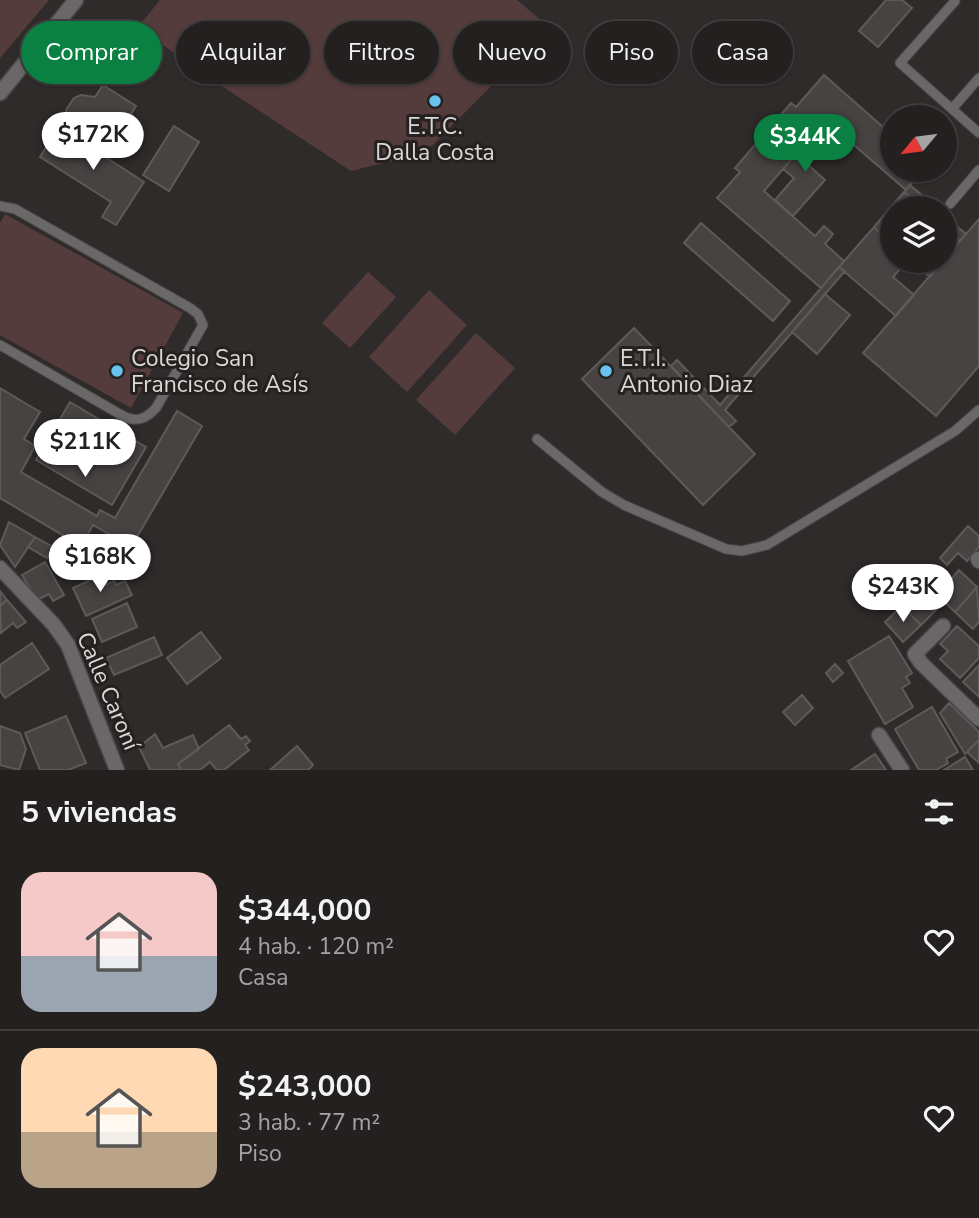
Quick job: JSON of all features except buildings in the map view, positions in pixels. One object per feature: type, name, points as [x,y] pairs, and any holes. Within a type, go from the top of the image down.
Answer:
[{"type":"street","points":[[0,93],[76,0]]},
{"type":"street","name":"Calle Caroní","points":[[0,568],[54,625],[68,645],[117,770]]},
{"type":"street","points":[[943,626],[915,654],[979,719]]},
{"type":"street","points":[[879,736],[902,770]]},
{"type":"lane","points":[[947,105],[900,63],[955,1]]},
{"type":"lane","points":[[955,105],[979,78]]},
{"type":"lane","points":[[957,113],[979,133]]},
{"type":"lane","points":[[957,196],[979,170]]},
{"type":"lane","points":[[0,206],[15,209],[190,308],[198,314],[203,325],[156,408],[150,415],[137,420],[122,416],[0,345]]},
{"type":"lane","points":[[537,439],[583,478],[624,505],[726,549],[741,551],[768,545],[955,430],[979,410]]},
{"type":"shaded area","points":[[0,0],[49,0],[31,21],[21,21],[21,33],[0,58]]},
{"type":"shaded area","points":[[160,0],[517,0],[542,21],[453,21],[453,84],[493,84],[434,144],[411,156],[351,171],[219,84],[310,84],[310,21],[176,21],[176,54],[162,44],[162,21],[143,21]]},
{"type":"shaded area","points":[[5,214],[183,313],[131,408],[0,335],[0,223]]},
{"type":"shaded area","points":[[368,272],[396,297],[350,348],[322,323]]},
{"type":"shaded area","points":[[429,290],[467,325],[407,392],[369,357]]},
{"type":"shaded area","points":[[476,333],[515,368],[455,435],[416,400]]},
{"type":"place","name":"E.T.C. Dalla Costa","points":[[435,101]]},
{"type":"place","name":"Colegio San Francisco de Asís","points":[[117,371]]},
{"type":"place","name":"E.T.I. Antonio Diaz","points":[[606,371]]}]
